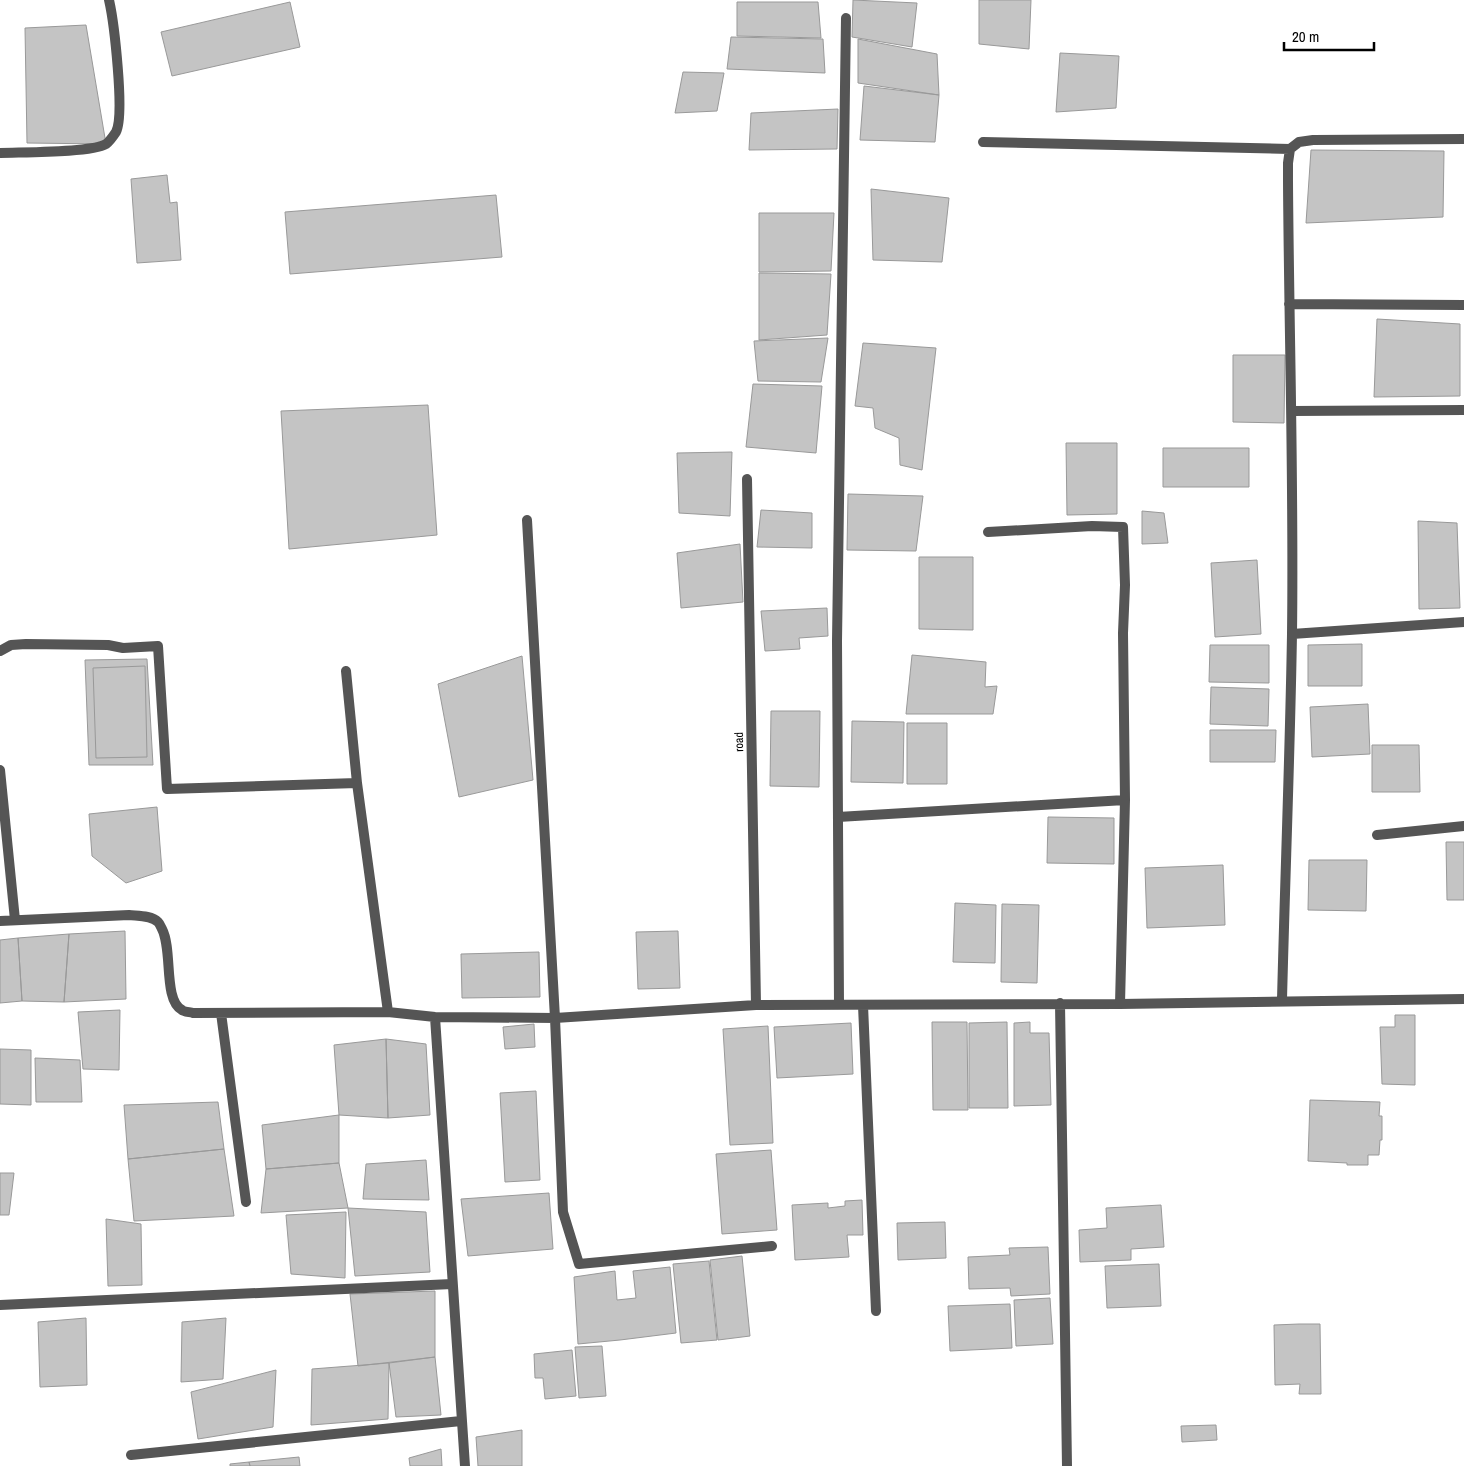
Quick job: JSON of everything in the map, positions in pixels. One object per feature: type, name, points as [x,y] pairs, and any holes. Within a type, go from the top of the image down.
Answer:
[{"type":"street","points":[[0,153],[86,149],[106,144],[116,132],[119,112],[114,25],[109,0]]},
{"type":"street","points":[[839,1005],[837,641],[846,18]]},
{"type":"street","points":[[983,142],[1290,149],[1299,142],[1314,140],[1464,139]]},
{"type":"street","points":[[1282,1000],[1292,634],[1292,411],[1288,163],[1290,149]]},
{"type":"street","points":[[1289,304],[1464,305]]},
{"type":"street","points":[[1292,411],[1464,410]]},
{"type":"street","name":"road","points":[[747,479],[756,1005]]},
{"type":"street","points":[[528,520],[554,1018],[562,1212],[579,1264],[772,1246]]},
{"type":"street","points":[[988,532],[1092,526],[1123,527],[1125,585],[1123,633],[1125,800],[1120,1004]]},
{"type":"street","points":[[1292,634],[1464,622]]},
{"type":"street","points":[[0,651],[11,646],[26,644],[108,645],[123,648],[158,646],[167,789],[357,783]]},
{"type":"street","points":[[346,671],[357,783],[388,1012]]},
{"type":"street","points":[[0,770],[15,920]]},
{"type":"street","points":[[838,817],[1125,800]]},
{"type":"street","points":[[1377,835],[1464,826]]},
{"type":"street","points":[[0,921],[129,915],[145,916],[158,922],[165,935],[173,1001],[181,1010],[193,1013],[388,1012],[435,1017],[554,1018],[756,1005],[1120,1004],[1282,1000],[1464,999]]},
{"type":"street","points":[[1060,1003],[1067,1466]]},
{"type":"street","points":[[863,1005],[876,1310]]},
{"type":"street","points":[[221,1013],[246,1202]]},
{"type":"street","points":[[435,1017],[464,1466]]},
{"type":"street","points":[[0,1305],[452,1284]]},
{"type":"street","points":[[131,1455],[461,1421]]},
{"type":"building","points":[[853,0],[917,3],[912,47],[852,37]]},
{"type":"building","points":[[979,0],[1031,0],[1029,49],[979,44]]},
{"type":"building","points":[[290,2],[300,47],[172,76],[161,32]]},
{"type":"building","points":[[737,2],[818,2],[821,38],[737,36]]},
{"type":"building","points":[[86,25],[106,144],[27,143],[25,28]]},
{"type":"building","points":[[731,37],[823,39],[825,73],[727,69]]},
{"type":"building","points":[[858,39],[937,54],[939,95],[858,83]]},
{"type":"building","points":[[1060,53],[1119,56],[1116,108],[1056,112]]},
{"type":"building","points":[[683,72],[724,73],[717,111],[675,113]]},
{"type":"building","points":[[864,86],[939,95],[935,142],[860,140]]},
{"type":"building","points":[[838,109],[837,149],[749,150],[751,113]]},
{"type":"building","points":[[1311,150],[1444,151],[1443,217],[1306,223]]},
{"type":"building","points":[[167,175],[170,203],[177,202],[181,260],[137,263],[131,179]]},
{"type":"building","points":[[871,189],[949,198],[942,262],[873,260]]},
{"type":"building","points":[[496,195],[502,257],[290,274],[285,212]]},
{"type":"building","points":[[759,213],[834,213],[831,271],[759,272]]},
{"type":"building","points":[[759,273],[831,274],[827,335],[759,340]]},
{"type":"building","points":[[1377,319],[1460,324],[1460,396],[1374,397]]},
{"type":"building","points":[[828,338],[821,382],[758,381],[754,341]]},
{"type":"building","points":[[863,343],[936,348],[922,470],[900,465],[899,438],[875,428],[873,408],[855,406]]},
{"type":"building","points":[[1233,355],[1285,355],[1284,423],[1233,422]]},
{"type":"building","points":[[753,384],[822,386],[816,453],[746,447]]},
{"type":"building","points":[[428,405],[437,535],[289,549],[281,411]]},
{"type":"building","points":[[1066,443],[1117,443],[1117,514],[1067,515]]},
{"type":"building","points":[[1163,448],[1249,448],[1249,487],[1163,487]]},
{"type":"building","points":[[732,452],[730,516],[679,513],[677,453]]},
{"type":"building","points":[[848,494],[923,496],[916,551],[847,550]]},
{"type":"building","points":[[761,510],[812,513],[812,548],[757,547]]},
{"type":"building","points":[[1142,511],[1164,513],[1168,543],[1142,544]]},
{"type":"building","points":[[1418,521],[1457,523],[1460,608],[1419,609]]},
{"type":"building","points":[[740,544],[743,602],[681,608],[677,553]]},
{"type":"building","points":[[919,557],[973,557],[973,630],[919,629]]},
{"type":"building","points":[[1257,560],[1261,634],[1215,637],[1211,563]]},
{"type":"building","points":[[827,608],[828,636],[799,638],[800,649],[765,651],[761,611]]},
{"type":"building","points":[[1362,644],[1362,686],[1308,686],[1308,645]]},
{"type":"building","points":[[1210,645],[1269,645],[1269,683],[1209,682]]},
{"type":"building","points":[[912,655],[986,662],[985,687],[997,686],[993,714],[906,714]]},
{"type":"building","points":[[522,656],[533,780],[459,797],[438,684]]},
{"type":"building","points":[[147,659],[153,765],[89,765],[85,660]]},
{"type":"building","points":[[145,666],[147,757],[96,758],[93,668]]},
{"type":"building","points":[[1211,687],[1269,689],[1268,726],[1210,724]]},
{"type":"building","points":[[1368,704],[1370,754],[1312,757],[1310,707]]},
{"type":"building","points":[[771,711],[820,711],[819,787],[770,786]]},
{"type":"building","points":[[852,721],[904,722],[903,783],[851,782]]},
{"type":"building","points":[[907,723],[947,723],[947,784],[907,784]]},
{"type":"building","points":[[1210,730],[1276,730],[1275,762],[1210,762]]},
{"type":"building","points":[[1372,745],[1419,745],[1420,792],[1372,792]]},
{"type":"building","points":[[157,807],[162,871],[126,883],[92,856],[89,814]]},
{"type":"building","points":[[1048,817],[1114,818],[1114,864],[1047,863]]},
{"type":"building","points":[[1446,842],[1464,842],[1464,900],[1447,900]]},
{"type":"building","points":[[1309,860],[1367,860],[1366,911],[1308,910]]},
{"type":"building","points":[[1223,865],[1225,925],[1147,928],[1145,868]]},
{"type":"building","points":[[955,903],[996,905],[995,963],[953,962]]},
{"type":"building","points":[[1002,904],[1039,905],[1037,983],[1001,982]]},
{"type":"building","points":[[125,931],[126,999],[64,1002],[69,934]]},
{"type":"building","points":[[678,931],[680,988],[638,989],[636,932]]},
{"type":"building","points":[[69,934],[64,1002],[22,1001],[18,938]]},
{"type":"building","points":[[18,938],[22,1001],[0,1003],[0,940]]},
{"type":"building","points":[[539,952],[540,997],[462,998],[461,954]]},
{"type":"building","points":[[120,1010],[119,1070],[83,1069],[78,1012]]},
{"type":"building","points":[[1395,1015],[1415,1015],[1415,1085],[1382,1084],[1380,1027],[1395,1027]]},
{"type":"building","points":[[932,1022],[967,1022],[968,1110],[933,1110]]},
{"type":"building","points":[[1007,1022],[1008,1108],[969,1108],[969,1023]]},
{"type":"building","points":[[1030,1022],[1030,1033],[1049,1033],[1051,1105],[1014,1106],[1014,1023]]},
{"type":"building","points":[[851,1023],[853,1074],[777,1078],[774,1027]]},
{"type":"building","points":[[534,1024],[535,1047],[505,1049],[503,1027]]},
{"type":"building","points":[[768,1026],[773,1143],[730,1145],[723,1029]]},
{"type":"building","points":[[386,1039],[426,1044],[430,1115],[388,1118]]},
{"type":"building","points":[[386,1039],[388,1118],[339,1115],[334,1045]]},
{"type":"building","points":[[0,1049],[31,1050],[31,1105],[0,1104]]},
{"type":"building","points":[[35,1058],[80,1060],[82,1102],[36,1102]]},
{"type":"building","points":[[536,1091],[540,1180],[505,1182],[500,1093]]},
{"type":"building","points":[[1310,1100],[1380,1102],[1379,1116],[1382,1116],[1382,1140],[1380,1140],[1379,1155],[1368,1155],[1368,1165],[1308,1161]]},
{"type":"building","points":[[218,1102],[224,1149],[128,1159],[124,1105]]},
{"type":"building","points":[[339,1115],[339,1163],[266,1169],[262,1125]]},
{"type":"building","points":[[224,1149],[234,1216],[134,1221],[128,1159]]},
{"type":"building","points":[[771,1150],[777,1230],[722,1234],[716,1154]]},
{"type":"building","points":[[426,1160],[429,1200],[363,1199],[366,1164]]},
{"type":"building","points":[[339,1163],[348,1208],[261,1213],[266,1169]]},
{"type":"building","points":[[0,1173],[14,1173],[9,1215],[0,1215]]},
{"type":"building","points":[[549,1193],[553,1249],[468,1256],[461,1199]]},
{"type":"building","points":[[862,1200],[863,1235],[847,1235],[849,1257],[795,1260],[792,1205],[828,1203],[828,1208],[845,1206],[845,1201]]},
{"type":"building","points":[[1161,1205],[1164,1247],[1131,1249],[1131,1260],[1080,1262],[1079,1230],[1107,1228],[1106,1208]]},
{"type":"building","points":[[348,1208],[426,1212],[430,1272],[355,1276]]},
{"type":"building","points":[[346,1212],[345,1278],[291,1274],[286,1215]]},
{"type":"building","points":[[106,1219],[141,1224],[142,1285],[108,1286]]},
{"type":"building","points":[[945,1222],[946,1258],[898,1260],[897,1223]]},
{"type":"building","points":[[1048,1247],[1050,1294],[1011,1296],[1010,1288],[969,1289],[968,1257],[1010,1255],[1009,1248]]},
{"type":"building","points":[[742,1256],[750,1336],[718,1340],[710,1260]]},
{"type":"building","points":[[709,1261],[717,1340],[681,1343],[673,1264]]},
{"type":"building","points":[[1159,1264],[1161,1306],[1107,1308],[1105,1266]]},
{"type":"building","points":[[670,1267],[676,1333],[578,1344],[574,1277],[615,1271],[617,1300],[636,1298],[633,1271]]},
{"type":"building","points":[[435,1291],[435,1357],[358,1366],[350,1294]]},
{"type":"building","points":[[1050,1298],[1053,1344],[1016,1346],[1014,1300]]},
{"type":"building","points":[[1010,1304],[1012,1348],[950,1351],[948,1306]]},
{"type":"building","points":[[86,1318],[87,1385],[40,1387],[38,1322]]},
{"type":"building","points":[[226,1318],[223,1379],[181,1382],[182,1322]]},
{"type":"building","points":[[1320,1324],[1321,1394],[1299,1394],[1300,1384],[1275,1385],[1274,1325]]},
{"type":"building","points":[[602,1346],[606,1396],[579,1398],[575,1347]]},
{"type":"building","points":[[572,1350],[576,1396],[545,1399],[543,1378],[535,1378],[534,1354]]},
{"type":"building","points":[[435,1357],[441,1415],[396,1417],[389,1363]]},
{"type":"building","points":[[389,1363],[388,1419],[311,1425],[312,1369]]},
{"type":"building","points":[[276,1370],[273,1427],[198,1439],[191,1392]]},
{"type":"building","points":[[1216,1425],[1217,1440],[1182,1442],[1181,1426]]},
{"type":"building","points":[[522,1430],[522,1466],[478,1466],[476,1437]]},
{"type":"building","points":[[441,1449],[442,1466],[410,1466],[409,1458]]},
{"type":"building","points":[[299,1457],[300,1466],[250,1466],[249,1462]]},
{"type":"building","points":[[249,1462],[250,1466],[230,1466],[230,1464]]}]
